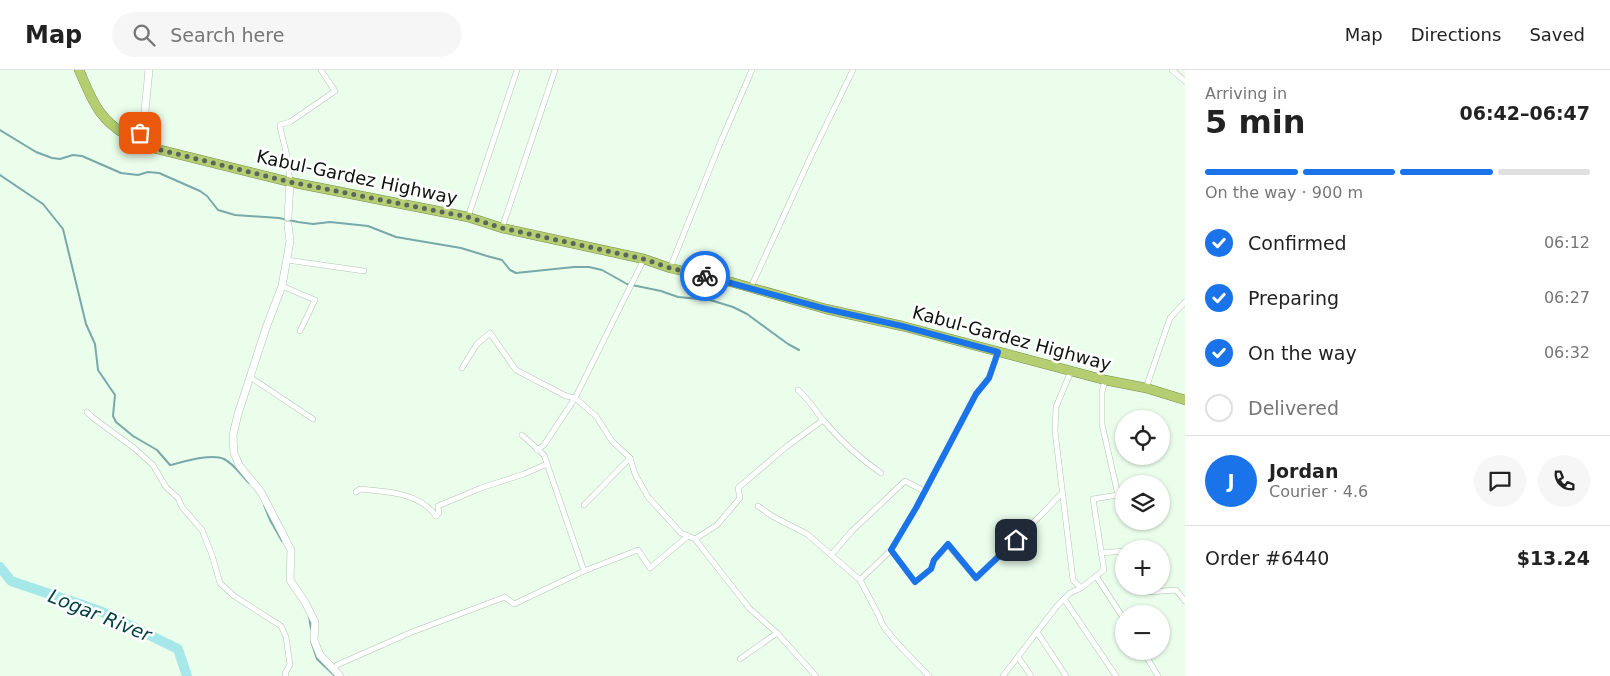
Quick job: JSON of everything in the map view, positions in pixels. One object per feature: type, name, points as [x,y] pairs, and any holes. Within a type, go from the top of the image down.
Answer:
[{"type":"highway","name":"Kabul-Gardez Highway","points":[[79,70],[99,111],[112,125],[136,142],[157,149],[290,182],[468,217],[502,228],[644,259],[670,268],[751,287],[826,309],[902,326],[1105,380],[1146,388],[1185,400]]},
{"type":"street","points":[[136,142],[144,121],[149,70]]},
{"type":"street","points":[[321,70],[335,91],[290,122],[280,125],[287,156],[290,182],[288,221],[290,241],[282,286],[250,377],[233,436],[234,452],[239,464],[262,492],[291,550],[290,580],[305,602],[315,622],[314,640],[320,655],[340,676]]},
{"type":"street","points":[[468,217],[517,70]]},
{"type":"street","points":[[502,228],[555,70]]},
{"type":"street","points":[[670,268],[752,70]]},
{"type":"street","points":[[751,287],[812,154],[854,70]]},
{"type":"street","points":[[1172,70],[1185,81]]},
{"type":"street","points":[[537,450],[544,444],[575,398],[644,259]]},
{"type":"street","points":[[287,260],[364,271]]},
{"type":"street","points":[[282,286],[315,300],[300,331]]},
{"type":"street","points":[[1146,388],[1170,318],[1185,302]]},
{"type":"street","points":[[462,368],[477,344],[490,333],[516,370],[566,396],[575,398],[596,416],[612,441],[630,458],[635,474],[648,497],[681,533],[695,539],[749,608],[777,633],[816,676]]},
{"type":"street","points":[[860,580],[891,550],[916,508],[976,394],[989,378],[998,352]]},
{"type":"street","points":[[1071,371],[1056,407],[1055,431],[1072,580],[1081,588]]},
{"type":"street","points":[[250,377],[313,419]]},
{"type":"street","points":[[1003,676],[1064,599],[1104,570],[1093,499],[1118,495],[1102,424],[1102,392],[1105,380]]},
{"type":"street","points":[[798,390],[808,398],[823,420],[860,459],[881,473]]},
{"type":"street","points":[[87,412],[92,418],[134,448],[153,465],[166,487],[178,498],[182,507],[202,530],[212,555],[220,584],[234,596],[281,626],[286,637],[290,666],[285,673],[286,676]]},
{"type":"street","points":[[695,539],[717,526],[740,498],[738,488],[786,447],[823,420]]},
{"type":"street","points":[[522,435],[544,455],[584,571]]},
{"type":"street","points":[[584,505],[630,458]]},
{"type":"street","points":[[356,492],[360,489],[406,496],[430,507],[436,516],[439,513],[438,506],[480,488],[524,474],[547,464]]},
{"type":"street","points":[[832,554],[852,531],[905,481],[924,491]]},
{"type":"street","points":[[891,550],[915,582],[931,569],[934,560],[948,544],[976,578],[1062,493]]},
{"type":"street","points":[[758,506],[772,516],[807,534],[860,580],[880,618],[880,623],[894,641],[929,676]]},
{"type":"street","points":[[334,670],[337,665],[412,632],[505,597],[514,604],[584,571],[638,550],[650,568],[688,536]]},
{"type":"street","points":[[1101,553],[1115,552]]},
{"type":"street","points":[[1096,576],[1115,605]]},
{"type":"street","points":[[1170,590],[1176,590],[1185,601]]},
{"type":"street","points":[[1064,599],[1116,676]]},
{"type":"street","points":[[1038,632],[1066,676]]},
{"type":"street","points":[[740,659],[777,633]]},
{"type":"street","points":[[1018,657],[1031,676]]},
{"type":"street","points":[[1148,660],[1158,676]]},
{"type":"waterway","points":[[0,130],[36,152],[52,158],[60,159],[73,155],[82,156],[121,173],[138,175],[148,172],[159,173],[200,191],[207,196],[218,210],[235,215],[279,218],[313,224],[330,222],[368,226],[396,237],[461,248],[502,260],[510,270],[516,273],[574,267],[589,267],[602,270],[627,284],[661,291],[678,297],[710,300],[733,307],[747,314],[799,350]]},
{"type":"waterway","points":[[0,175],[43,204],[63,229],[86,324],[95,344],[98,370],[115,395],[113,416],[116,422],[133,436],[157,450],[170,465],[218,457],[231,464],[249,483]]},
{"type":"waterway","points":[[264,505],[282,541]]},
{"type":"waterway","name":"Logar River","points":[[0,567],[11,581],[100,611],[178,649],[187,676]]},
{"type":"waterway","points":[[309,616],[311,629]]},
{"type":"waterway","points":[[311,641],[317,659],[335,676]]},
{"type":"way so far","points":[[140,133],[136,142],[157,149],[290,182],[468,217],[502,228],[644,259],[670,268],[705,276]]},
{"type":"route","points":[[705,276],[741,284],[826,309],[902,326],[998,352],[989,378],[976,394],[916,508],[891,550],[915,582],[931,569],[934,560],[948,544],[976,578],[1016,540]]}]
